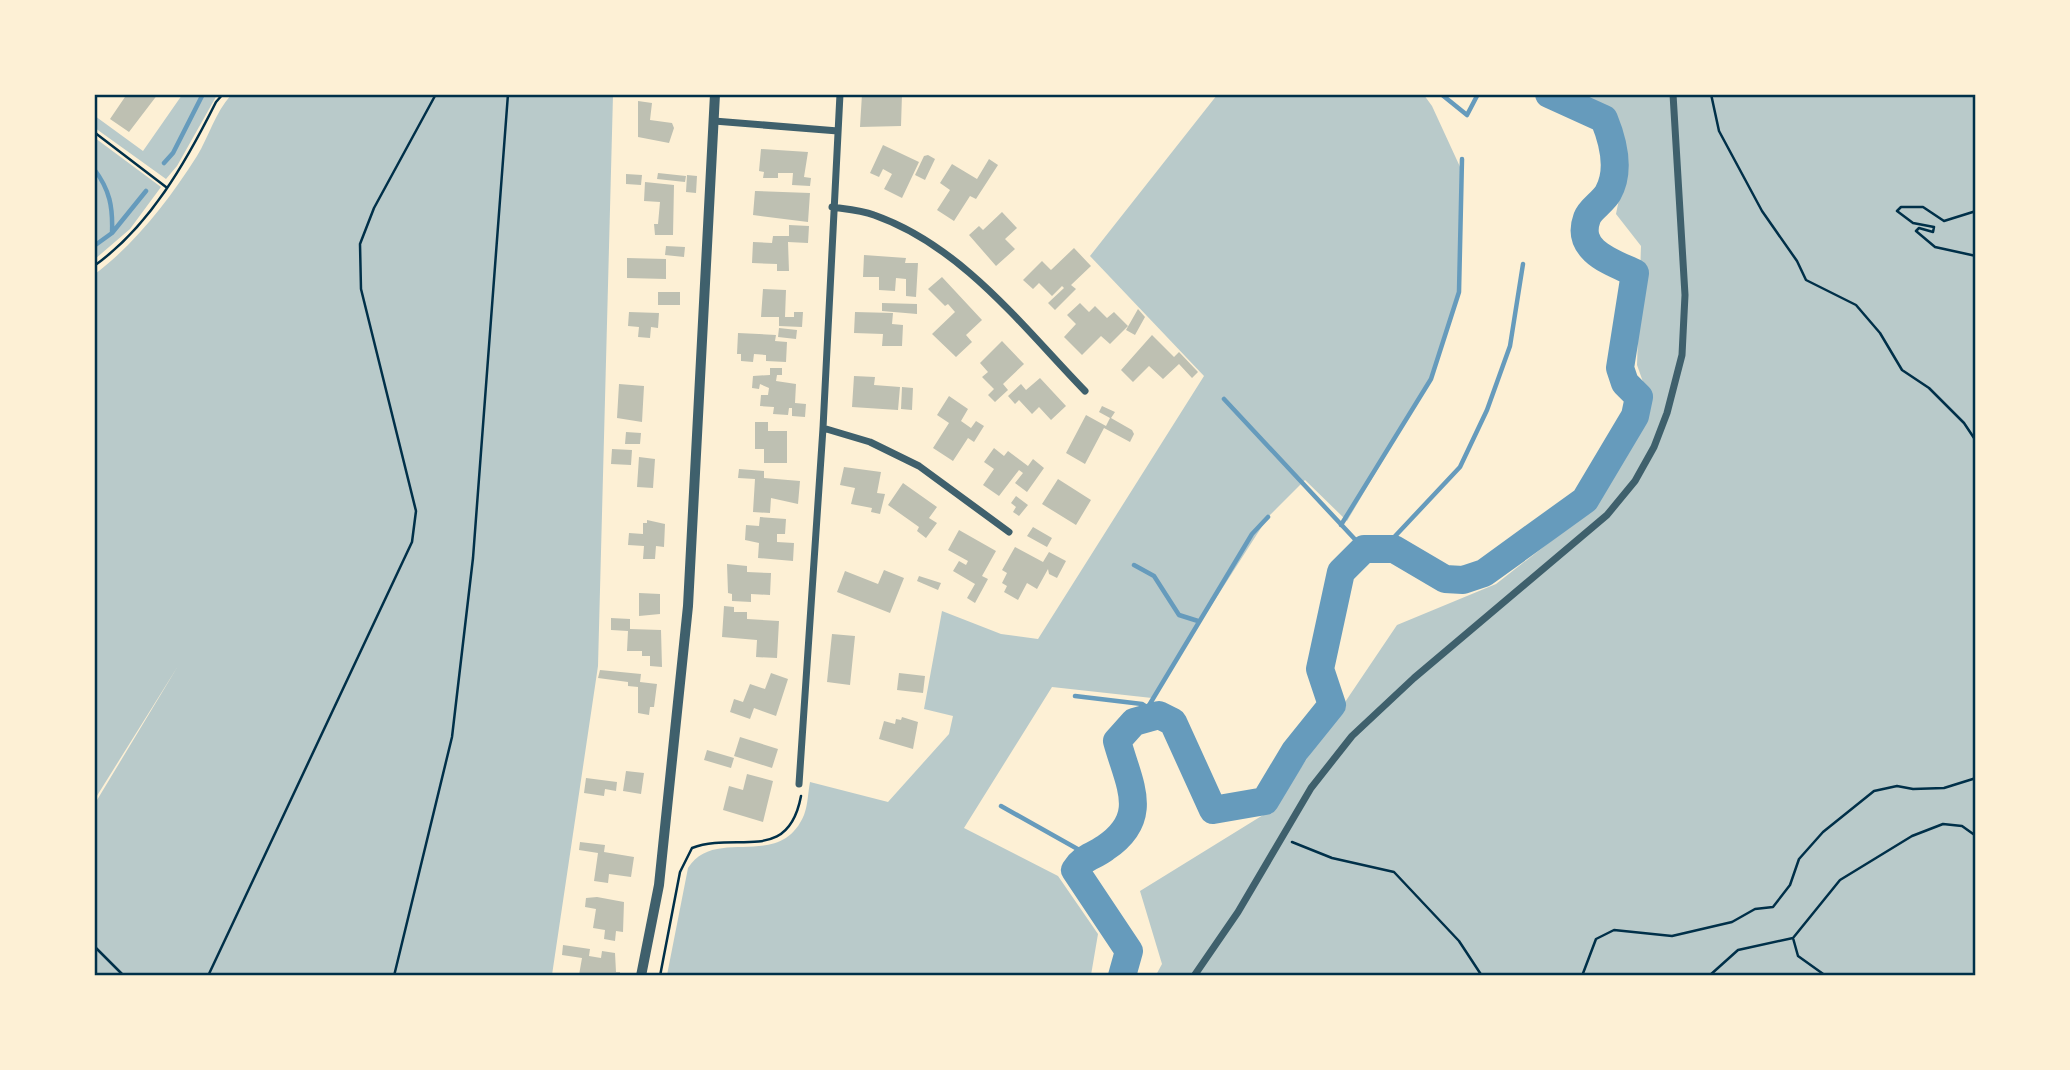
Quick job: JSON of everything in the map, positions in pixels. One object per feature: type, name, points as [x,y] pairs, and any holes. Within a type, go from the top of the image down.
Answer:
[{"type":"street","points":[[641,975],[659,885],[688,606],[715,94]]},
{"type":"street","points":[[799,784],[823,428],[832,207],[840,94]]},
{"type":"street","points":[[1194,975],[1238,912],[1311,788],[1352,736],[1414,678],[1607,515],[1635,481],[1654,447],[1668,413],[1682,355],[1685,295],[1673,94]]},
{"type":"street","points":[[713,121],[838,131]]},
{"type":"street","points":[[832,207],[871,214],[901,226],[956,260],[1086,391]]},
{"type":"street","points":[[823,428],[870,442],[919,466],[1009,532]]},
{"type":"path","points":[[94,266],[127,241],[188,157],[216,102],[223,94]]},
{"type":"path","points":[[208,975],[412,542],[416,510],[360,289],[360,244],[374,208],[436,94]]},
{"type":"path","points":[[394,975],[452,737],[473,558],[508,94]]},
{"type":"path","points":[[1711,94],[1718,131],[1762,211],[1797,261],[1806,280],[1856,305],[1880,333],[1902,370],[1929,388],[1964,423],[1976,441]]},
{"type":"path","points":[[94,132],[166,187]]},
{"type":"path","points":[[1976,211],[1944,221],[1923,207],[1898,209],[1913,223],[1934,227],[1933,233],[1919,228],[1916,231],[1933,246],[1976,256]]},
{"type":"path","points":[[1581,975],[1596,939],[1614,930],[1672,936],[1732,922],[1755,909],[1773,908],[1790,885],[1799,859],[1823,832],[1874,791],[1897,786],[1913,789],[1944,788],[1976,778]]},
{"type":"path","points":[[660,975],[680,872],[692,848],[708,842],[740,844],[779,836],[797,816],[801,797],[799,784]]},
{"type":"path","points":[[1709,975],[1738,950],[1793,938],[1840,880],[1912,836],[1943,824],[1962,826],[1976,836]]},
{"type":"path","points":[[1282,838],[1332,859],[1394,872],[1459,941],[1482,975]]},
{"type":"path","points":[[1793,938],[1798,956],[1826,975]]},
{"type":"path","points":[[94,946],[124,975]]},
{"type":"shaded area","points":[[182,95],[217,95],[177,166],[166,179],[95,128],[95,116],[143,151]]},
{"type":"shaded area","points":[[231,95],[613,95],[598,666],[552,975],[95,975],[94,805],[178,666],[95,799],[95,274],[138,235],[175,189]]},
{"type":"shaded area","points":[[1217,95],[1424,95],[1432,106],[1461,169],[1459,292],[1431,379],[1347,521],[1305,480],[1268,517],[1152,698],[1052,687],[964,828],[1058,876],[1098,934],[1091,975],[667,975],[688,868],[700,856],[714,850],[764,845],[780,841],[793,832],[804,815],[810,782],[888,802],[949,734],[953,716],[924,709],[942,611],[1001,634],[1038,639],[1204,376],[1090,256]]},
{"type":"shaded area","points":[[1574,95],[1975,95],[1975,975],[1156,975],[1162,964],[1140,891],[1273,809],[1397,625],[1496,584],[1587,513],[1627,448],[1648,396],[1637,365],[1641,246],[1616,214],[1621,161],[1613,130],[1591,105]]},
{"type":"shaded area","points":[[95,138],[161,187],[130,229],[95,259]]},
{"type":"building","points":[[127,94],[158,94],[129,132],[110,119]]},
{"type":"building","points":[[862,94],[902,94],[901,126],[860,127]]},
{"type":"building","points":[[638,101],[652,103],[650,120],[672,123],[674,128],[669,143],[638,137]]},
{"type":"building","points":[[883,145],[919,162],[902,198],[884,189],[892,174],[883,169],[879,177],[870,173]]},
{"type":"building","points":[[761,149],[808,152],[804,177],[811,178],[810,186],[792,185],[793,173],[778,173],[778,178],[763,178],[764,172],[759,171]]},
{"type":"building","points":[[924,156],[935,159],[925,180],[915,175]]},
{"type":"building","points":[[989,159],[998,165],[976,199],[970,196],[954,221],[937,210],[950,190],[940,183],[952,164],[977,179]]},
{"type":"building","points":[[658,173],[686,176],[685,182],[657,179]]},
{"type":"building","points":[[626,174],[642,175],[641,185],[626,184]]},
{"type":"building","points":[[687,175],[697,176],[696,193],[686,192]]},
{"type":"building","points":[[645,182],[674,185],[673,235],[655,235],[654,224],[658,224],[660,202],[644,201]]},
{"type":"building","points":[[755,191],[810,193],[808,222],[753,215]]},
{"type":"building","points":[[1002,212],[1017,228],[1005,239],[1015,249],[996,266],[969,235],[979,226],[983,230]]},
{"type":"building","points":[[789,225],[809,226],[808,243],[788,242],[789,271],[777,271],[777,264],[752,263],[753,242],[772,243],[773,236],[789,236]]},
{"type":"building","points":[[666,246],[685,247],[684,257],[665,255]]},
{"type":"building","points":[[1074,248],[1091,266],[1071,285],[1076,289],[1055,310],[1048,303],[1064,288],[1062,286],[1052,296],[1039,283],[1033,289],[1023,280],[1042,261],[1051,270]]},
{"type":"building","points":[[864,255],[906,258],[905,263],[918,263],[916,297],[906,296],[906,279],[896,278],[895,291],[879,290],[879,277],[863,277]]},
{"type":"building","points":[[627,258],[666,259],[666,279],[627,278]]},
{"type":"building","points":[[942,277],[982,320],[966,335],[972,342],[956,357],[932,334],[955,312],[928,289]]},
{"type":"building","points":[[763,289],[786,290],[785,317],[794,317],[794,312],[803,312],[802,327],[779,326],[779,317],[761,317]]},
{"type":"building","points":[[658,292],[680,292],[680,305],[658,305]]},
{"type":"building","points":[[882,303],[917,304],[917,314],[882,311]]},
{"type":"building","points":[[1080,303],[1089,312],[1095,306],[1107,318],[1114,312],[1128,326],[1110,344],[1101,336],[1082,355],[1064,337],[1076,324],[1067,315]]},
{"type":"building","points":[[1138,309],[1145,317],[1135,335],[1126,330]]},
{"type":"building","points":[[629,312],[659,313],[658,328],[651,327],[650,338],[638,337],[639,327],[628,326]]},
{"type":"building","points":[[855,312],[893,313],[892,324],[903,325],[902,346],[882,346],[883,334],[854,333]]},
{"type":"building","points":[[779,328],[797,330],[796,339],[778,337]]},
{"type":"building","points":[[738,333],[776,335],[775,341],[787,342],[786,362],[766,361],[766,355],[754,354],[753,362],[741,361],[741,354],[737,354]]},
{"type":"building","points":[[1152,335],[1174,357],[1179,352],[1198,372],[1192,378],[1179,364],[1163,379],[1149,366],[1133,382],[1121,370]]},
{"type":"building","points":[[1002,341],[1024,364],[1003,384],[1008,390],[995,402],[988,395],[994,389],[982,377],[988,372],[980,363]]},
{"type":"building","points":[[770,368],[782,368],[782,375],[777,375],[776,381],[796,384],[795,403],[806,404],[805,417],[792,416],[792,408],[789,408],[788,415],[773,414],[774,407],[760,406],[761,395],[768,395],[769,388],[760,384],[759,389],[752,388],[753,376],[770,375]]},
{"type":"building","points":[[854,376],[875,377],[874,385],[900,387],[898,410],[852,407]]},
{"type":"building","points":[[1040,378],[1066,406],[1051,420],[1039,407],[1032,414],[1019,400],[1015,404],[1008,396],[1021,384],[1026,390]]},
{"type":"building","points":[[619,384],[644,386],[642,422],[617,418]]},
{"type":"building","points":[[902,387],[913,388],[912,410],[901,409]]},
{"type":"building","points":[[949,396],[968,409],[961,421],[971,428],[976,421],[984,426],[974,442],[968,438],[953,461],[933,448],[949,423],[937,415]]},
{"type":"building","points":[[1102,406],[1115,412],[1111,418],[1132,430],[1134,434],[1130,442],[1104,428],[1085,464],[1066,453],[1086,415],[1106,426],[1110,418],[1099,412]]},
{"type":"building","points":[[755,422],[768,422],[768,431],[787,431],[787,463],[764,463],[764,449],[755,449]]},
{"type":"building","points":[[626,432],[641,433],[640,444],[625,444]]},
{"type":"building","points":[[994,448],[1004,456],[1008,451],[1028,466],[1033,459],[1044,468],[1027,492],[1015,483],[1023,473],[1019,470],[999,496],[983,485],[994,469],[984,462]]},
{"type":"building","points":[[612,449],[632,450],[631,465],[611,464]]},
{"type":"building","points":[[639,457],[655,459],[653,488],[637,487]]},
{"type":"building","points":[[844,467],[881,472],[877,493],[885,494],[880,514],[871,512],[872,508],[851,504],[855,488],[840,485]]},
{"type":"building","points":[[739,469],[764,471],[764,478],[800,481],[798,504],[771,498],[770,513],[753,512],[755,479],[738,478]]},
{"type":"building","points":[[1058,479],[1091,500],[1076,525],[1042,504]]},
{"type":"building","points":[[903,483],[937,507],[929,518],[937,523],[926,538],[917,531],[919,527],[888,505]]},
{"type":"building","points":[[1016,496],[1028,505],[1019,516],[1013,512],[1016,507],[1011,503]]},
{"type":"building","points":[[760,517],[786,519],[785,534],[777,534],[777,542],[794,543],[793,561],[758,558],[759,543],[745,540],[746,525],[759,526]]},
{"type":"building","points":[[647,520],[665,524],[664,547],[656,546],[655,559],[643,559],[644,546],[628,545],[629,533],[643,534],[643,523],[647,523]]},
{"type":"building","points":[[1033,527],[1052,538],[1047,547],[1027,536]]},
{"type":"building","points":[[959,530],[996,551],[982,576],[988,579],[975,603],[967,598],[975,584],[953,571],[959,561],[966,565],[968,561],[948,550]]},
{"type":"building","points":[[1015,547],[1043,562],[1049,552],[1066,561],[1057,578],[1049,574],[1048,569],[1037,589],[1027,583],[1018,600],[1004,592],[1007,586],[1002,583],[1007,573],[1002,570]]},
{"type":"building","points":[[727,564],[747,566],[747,572],[771,573],[770,595],[751,594],[751,602],[732,601],[732,594],[728,593]]},
{"type":"building","points":[[884,570],[904,578],[890,613],[837,592],[845,571],[878,584]]},
{"type":"building","points":[[919,576],[941,583],[938,590],[917,581]]},
{"type":"building","points":[[639,593],[660,594],[660,614],[639,616]]},
{"type":"building","points":[[724,606],[734,607],[734,612],[747,612],[747,619],[779,621],[777,658],[756,657],[757,640],[722,637]]},
{"type":"building","points":[[611,618],[630,619],[630,629],[661,630],[662,667],[650,666],[650,656],[642,656],[642,651],[627,651],[628,631],[611,630]]},
{"type":"building","points":[[832,634],[855,636],[850,685],[827,682]]},
{"type":"building","points":[[600,670],[641,674],[640,682],[657,684],[654,707],[650,707],[649,715],[638,713],[638,687],[628,686],[628,682],[598,678]]},
{"type":"building","points":[[771,673],[788,679],[776,716],[754,708],[750,719],[730,712],[734,699],[743,702],[750,684],[765,689]]},
{"type":"building","points":[[899,673],[925,676],[923,693],[897,690]]},
{"type":"building","points":[[902,717],[918,722],[913,749],[879,739],[884,721],[895,724],[896,719],[901,720]]},
{"type":"building","points":[[740,737],[778,749],[772,768],[734,756]]},
{"type":"building","points":[[707,750],[734,758],[731,768],[704,760]]},
{"type":"building","points":[[626,771],[644,773],[641,794],[623,791]]},
{"type":"building","points":[[747,774],[773,781],[763,822],[723,810],[729,786],[743,790]]},
{"type":"building","points":[[586,778],[617,782],[616,791],[605,789],[604,796],[584,793]]},
{"type":"building","points":[[580,842],[605,845],[604,852],[634,857],[631,877],[609,874],[608,883],[594,881],[598,853],[579,850]]},
{"type":"building","points":[[597,897],[624,902],[623,932],[616,931],[615,941],[604,939],[605,930],[593,928],[596,909],[585,907],[586,898]]},
{"type":"building","points":[[563,945],[590,949],[589,956],[601,958],[602,951],[615,953],[616,972],[620,972],[620,976],[579,975],[582,958],[562,955]]},
{"type":"waterway","points":[[164,163],[173,153],[203,94]]},
{"type":"waterway","points":[[1441,94],[1467,115],[1478,94]]},
{"type":"waterway","points":[[1122,976],[1129,951],[1075,870],[1119,836],[1128,824],[1133,799],[1117,741],[1134,722],[1159,715],[1173,722],[1213,810],[1265,801],[1295,751],[1332,705],[1320,669],[1341,572],[1364,549],[1394,549],[1445,579],[1463,580],[1484,573],[1585,500],[1635,416],[1639,397],[1625,383],[1620,368],[1635,273],[1598,254],[1586,239],[1585,229],[1587,218],[1606,196],[1612,184],[1615,165],[1610,137],[1604,119],[1549,94]]},
{"type":"waterway","points":[[1341,525],[1431,379],[1459,292],[1462,159]]},
{"type":"waterway","points":[[94,169],[104,184],[109,199],[112,233]]},
{"type":"waterway","points":[[94,246],[112,233],[146,191]]},
{"type":"waterway","points":[[1383,549],[1460,467],[1487,410],[1510,346],[1523,264]]},
{"type":"waterway","points":[[1224,399],[1364,549]]},
{"type":"waterway","points":[[1148,707],[1252,534],[1268,517]]},
{"type":"waterway","points":[[1134,565],[1154,576],[1179,615],[1198,621]]},
{"type":"waterway","points":[[1075,696],[1142,704],[1159,715]]},
{"type":"waterway","points":[[1001,806],[1090,856]]}]
